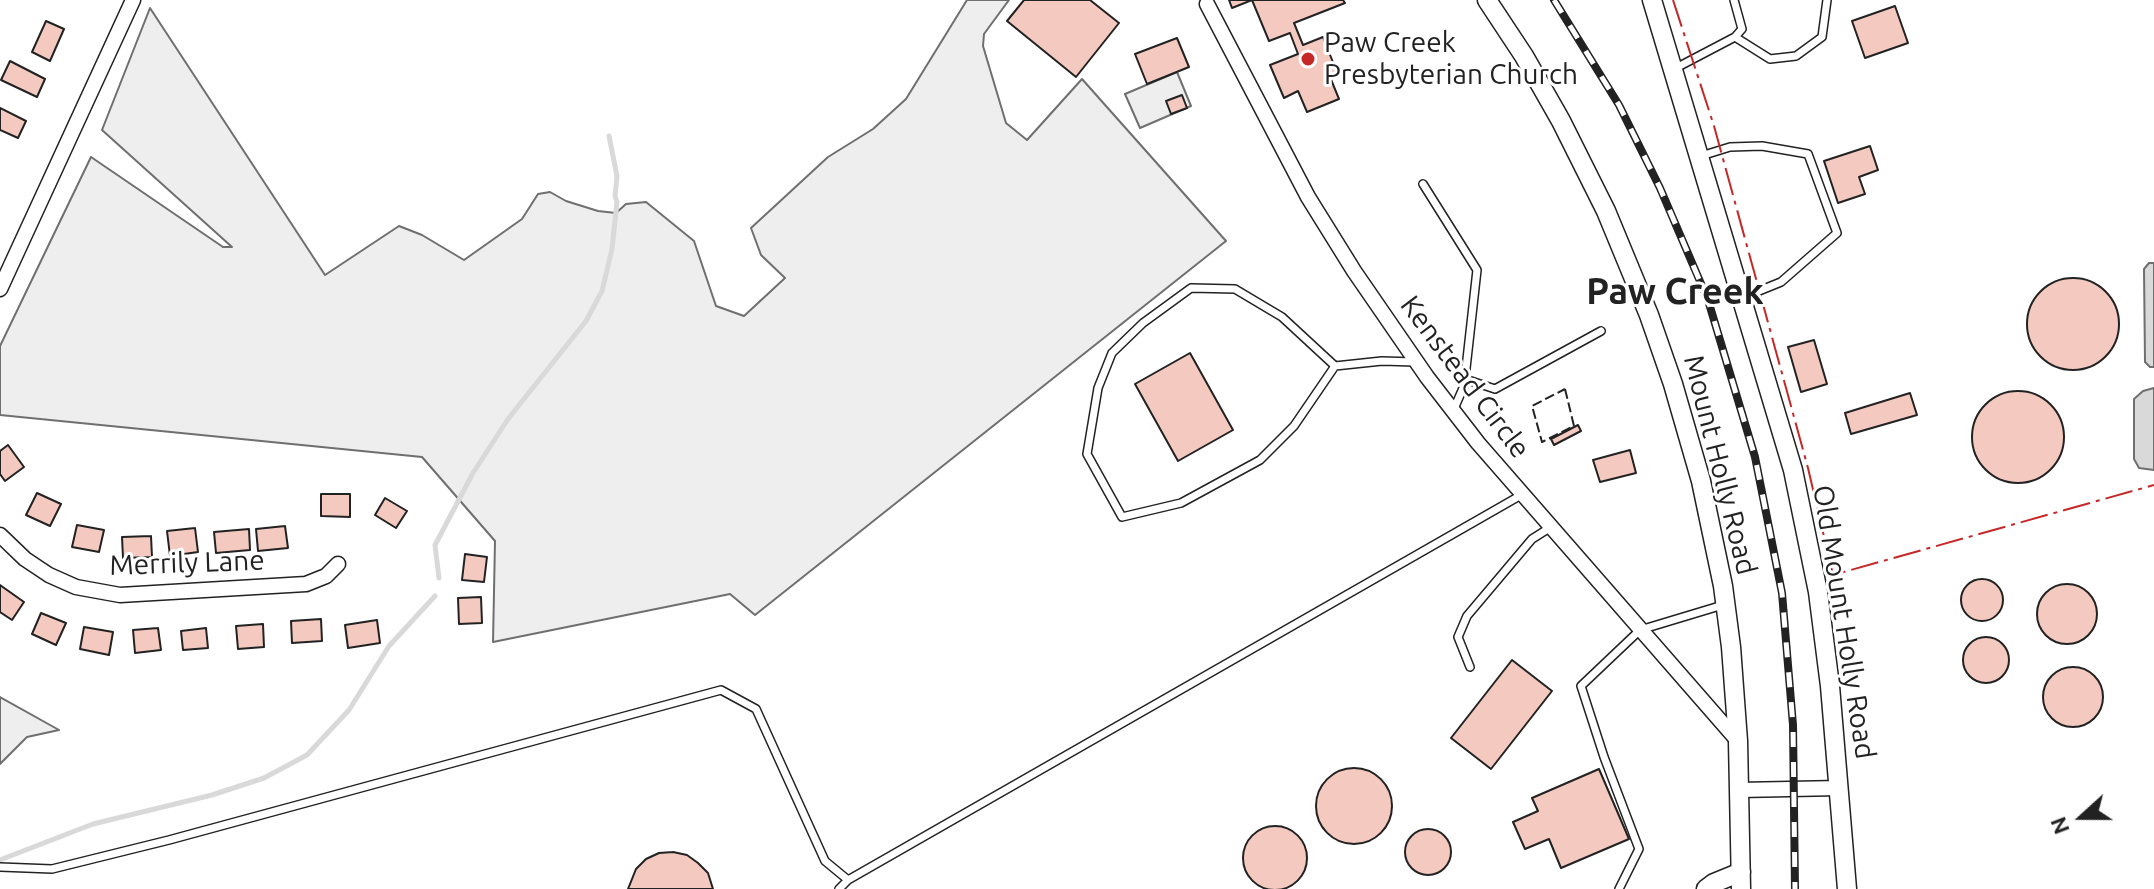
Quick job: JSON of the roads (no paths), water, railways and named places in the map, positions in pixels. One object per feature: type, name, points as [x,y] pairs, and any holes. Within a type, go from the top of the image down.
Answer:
[{"type":"street","points":[[0,289],[133,0]]},
{"type":"street","name":"Mount Holly Road","points":[[1487,0],[1561,121],[1606,211],[1649,315],[1701,481],[1725,605],[1738,741],[1741,880]]},
{"type":"street","name":"Old Mount Holly Road","points":[[1652,0],[1793,470],[1828,670],[1847,889]]},
{"type":"street","name":"Kenstead Circle","points":[[1207,4],[1308,197],[1354,271],[1453,412],[1738,741]]},
{"type":"street","name":"Merrily Lane","points":[[0,535],[25,559],[49,575],[84,589],[120,595],[306,584],[326,576],[338,564]]},
{"type":"street","points":[[1739,790],[1840,788]]},
{"type":"street","points":[[1706,889],[1714,883],[1741,880]]},
{"type":"lane","points":[[1673,70],[1735,37],[1742,29],[1734,0]]},
{"type":"lane","points":[[1735,37],[1770,59],[1796,56],[1822,37],[1827,0]]},
{"type":"lane","points":[[1699,157],[1730,147],[1762,146],[1808,154],[1837,233],[1781,282],[1742,298]]},
{"type":"lane","points":[[1423,184],[1477,270],[1465,379],[1453,412]]},
{"type":"lane","points":[[1335,366],[1294,426],[1260,460],[1181,503],[1122,517],[1087,454],[1098,388],[1112,353],[1143,323],[1191,288],[1235,289],[1282,317],[1335,366],[1382,361],[1417,362]]},
{"type":"lane","points":[[1465,379],[1495,389],[1601,331]]},
{"type":"lane","points":[[839,889],[848,880],[1523,494]]},
{"type":"lane","points":[[1470,667],[1458,637],[1467,616],[1532,539],[1551,527]]},
{"type":"lane","points":[[1619,889],[1639,849],[1581,686],[1640,630],[1725,605]]},
{"type":"lane","points":[[0,867],[52,869],[721,690],[756,709],[825,861],[848,880]]},
{"type":"waterway","points":[[439,578],[435,545],[473,473],[508,419],[586,321],[602,291],[612,249],[617,202],[617,176],[609,136]]},
{"type":"waterway","points":[[0,860],[93,824],[212,795],[264,778],[307,755],[349,710],[389,646],[435,596]]},
{"type":"railway","points":[[1554,0],[1619,105],[1660,188],[1708,300],[1755,457],[1782,593],[1793,725],[1795,889]]},
{"type":"place","name":"Paw Creek Presbyterian Church","points":[[1308,59]]},
{"type":"district","name":"Paw Creek","points":[[1675,292]]}]
